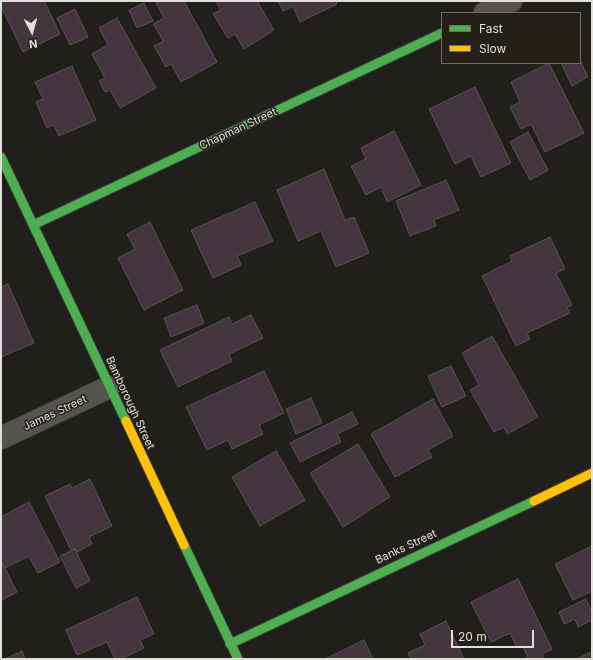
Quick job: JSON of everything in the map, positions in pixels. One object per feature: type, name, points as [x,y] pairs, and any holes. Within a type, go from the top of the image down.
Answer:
[{"type":"street","points":[[488,12],[511,1]]},
{"type":"street","name":"Chapman Street","points":[[33,225],[441,33]]},
{"type":"street","name":"Bamborough Street","points":[[1,157],[238,659]]},
{"type":"street","name":"James Street","points":[[1,438],[109,387]]},
{"type":"street","name":"Banks Street","points":[[230,644],[592,473]]},
{"type":"building","points":[[1,1],[44,1],[60,34],[23,52],[1,6]]},
{"type":"building","points":[[161,1],[184,1],[217,62],[181,82],[171,64],[166,67],[154,46],[163,41],[153,24],[164,18],[156,3]]},
{"type":"building","points":[[216,1],[257,1],[274,30],[244,49],[235,34],[228,38],[213,14],[221,10]]},
{"type":"building","points":[[278,1],[336,1],[337,4],[300,22],[293,6],[283,11]]},
{"type":"building","points":[[144,3],[153,21],[137,28],[129,10]]},
{"type":"building","points":[[75,9],[88,37],[70,45],[57,18]]},
{"type":"building","points":[[117,18],[156,88],[120,108],[110,90],[105,92],[99,81],[105,78],[92,54],[108,45],[99,28]]},
{"type":"building","points":[[581,62],[588,77],[572,86],[561,64],[581,64]]},
{"type":"building","points":[[550,64],[584,133],[545,152],[531,124],[521,129],[510,107],[520,102],[511,82]]},
{"type":"building","points":[[72,66],[96,120],[59,136],[54,125],[47,128],[36,102],[43,99],[35,82]]},
{"type":"building","points":[[475,87],[511,163],[481,177],[471,156],[455,164],[429,109]]},
{"type":"building","points":[[394,131],[421,185],[387,202],[381,187],[366,195],[351,166],[366,159],[361,148]]},
{"type":"building","points":[[528,132],[548,170],[530,180],[510,142]]},
{"type":"building","points":[[324,169],[345,220],[354,217],[369,253],[336,267],[321,231],[298,241],[277,190]]},
{"type":"building","points":[[446,180],[459,210],[434,220],[436,226],[410,236],[396,201]]},
{"type":"building","points":[[255,202],[273,241],[237,256],[241,265],[213,278],[191,230]]},
{"type":"building","points":[[150,222],[183,290],[144,310],[118,258],[135,249],[127,234]]},
{"type":"building","points":[[550,237],[565,269],[556,273],[572,305],[567,307],[570,313],[527,333],[530,339],[516,346],[482,276],[512,261],[510,256]]},
{"type":"building","points":[[8,284],[34,343],[1,357],[1,287]]},
{"type":"building","points":[[197,305],[204,323],[171,337],[164,318]]},
{"type":"building","points":[[251,315],[263,338],[229,354],[232,361],[178,387],[160,350],[229,317],[232,324]]},
{"type":"building","points":[[492,336],[538,417],[507,434],[504,427],[494,432],[470,390],[479,385],[462,353]]},
{"type":"building","points":[[451,366],[466,396],[442,407],[428,376]]},
{"type":"building","points":[[264,371],[284,413],[259,425],[263,434],[232,449],[228,440],[207,450],[186,407]]},
{"type":"building","points":[[311,398],[322,423],[296,434],[286,409]]},
{"type":"building","points":[[433,399],[453,436],[428,450],[432,457],[395,477],[371,434]]},
{"type":"building","points":[[352,412],[358,424],[337,434],[341,442],[300,462],[290,443]]},
{"type":"building","points":[[358,444],[390,497],[343,527],[310,473]]},
{"type":"building","points":[[276,451],[305,500],[260,526],[232,477]]},
{"type":"building","points":[[90,479],[112,526],[89,537],[92,544],[77,552],[75,549],[71,550],[45,496],[70,484],[72,488]]},
{"type":"building","points":[[29,502],[60,562],[38,573],[29,556],[5,568],[1,561],[1,517]]},
{"type":"building","points":[[592,546],[592,591],[573,600],[555,564]]},
{"type":"building","points":[[75,549],[90,581],[76,588],[60,556]]},
{"type":"building","points":[[1,561],[17,592],[2,600],[1,599]]},
{"type":"building","points":[[518,579],[552,649],[542,654],[544,659],[524,659],[528,657],[522,645],[517,648],[510,633],[491,642],[471,602]]},
{"type":"building","points":[[137,597],[154,634],[140,640],[144,648],[121,659],[115,659],[107,642],[77,655],[66,630]]},
{"type":"building","points":[[586,599],[592,613],[592,620],[578,627],[575,619],[564,624],[559,612]]},
{"type":"building","points":[[446,621],[464,659],[411,659],[408,653],[425,645],[420,634]]},
{"type":"building","points":[[364,640],[373,659],[325,659]]},
{"type":"building","points":[[22,651],[25,659],[5,659]]},
{"type":"building","points":[[591,652],[592,659],[577,659]]},
{"type":"traffic: fast","points":[[33,225],[441,33]]},
{"type":"traffic: fast","points":[[1,157],[126,421]]},
{"type":"traffic: fast","points":[[230,644],[534,501]]},
{"type":"traffic: fast","points":[[184,545],[238,659]]},
{"type":"traffic: slow","points":[[126,421],[184,545]]},
{"type":"traffic: slow","points":[[534,501],[592,473]]}]
